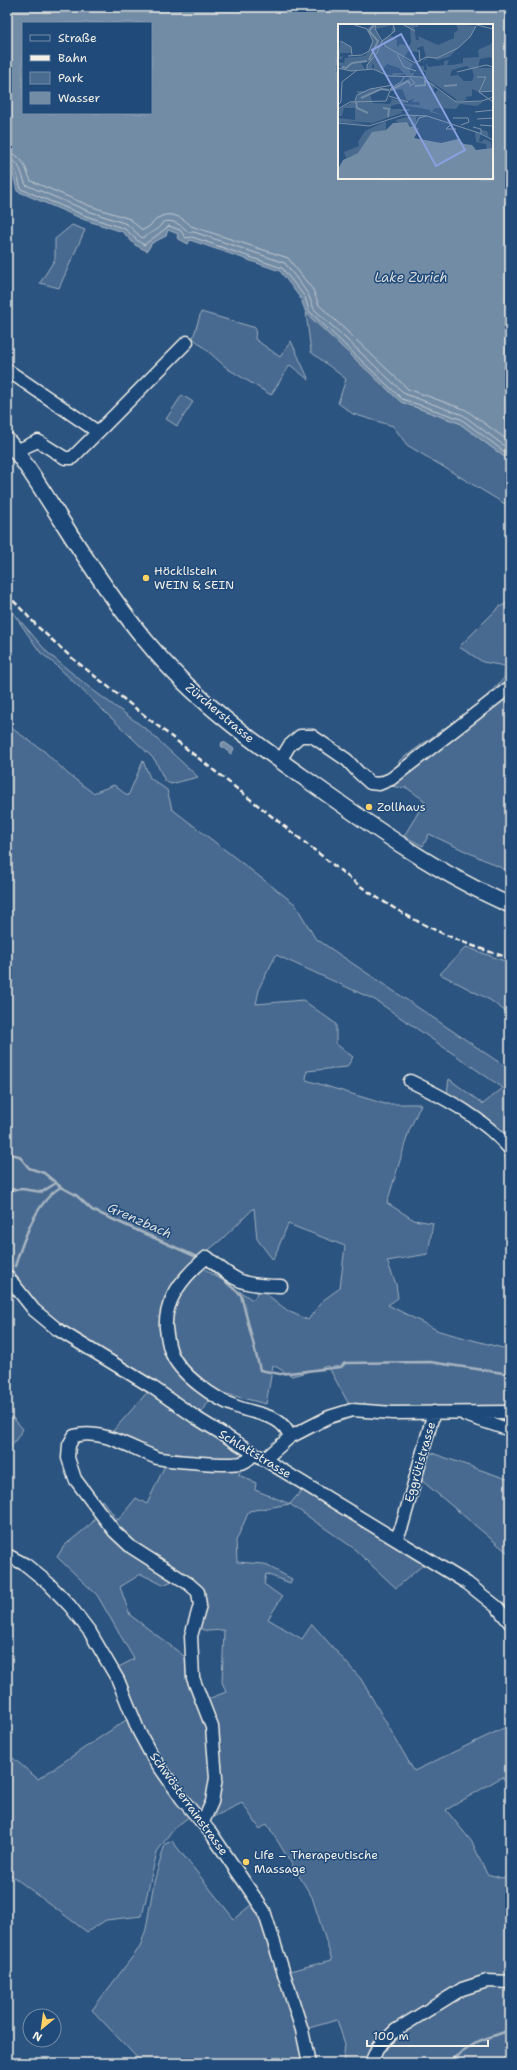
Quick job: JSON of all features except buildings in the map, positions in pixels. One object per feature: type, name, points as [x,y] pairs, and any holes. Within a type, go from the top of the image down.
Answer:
[{"type":"main road","name":"Zürcherstrasse","points":[[12,446],[105,589],[147,643],[191,690],[230,723],[280,761],[395,842],[441,870],[510,904]]},
{"type":"street","points":[[12,446],[38,441],[65,458],[72,458],[187,342]]},
{"type":"street","points":[[7,370],[98,432]]},
{"type":"street","points":[[280,761],[289,746],[300,736],[312,736],[347,760],[370,783],[379,784],[391,779],[510,688]]},
{"type":"street","points":[[410,1081],[461,1107],[500,1137],[510,1149]]},
{"type":"street","points":[[281,1286],[249,1285],[239,1282],[207,1257],[192,1269],[179,1286],[170,1302],[166,1320],[167,1336],[171,1353],[181,1368],[193,1380],[212,1394],[236,1407],[280,1422],[286,1427],[290,1437]]},
{"type":"street","name":"Schlattstrasse","points":[[7,1276],[34,1310],[57,1329],[152,1387],[198,1419],[467,1583],[497,1608],[510,1623]]},
{"type":"street","points":[[203,1822],[213,1798],[216,1778],[212,1727],[193,1678],[191,1636],[200,1605],[198,1592],[189,1584],[131,1547],[114,1531],[74,1479],[68,1458],[69,1445],[74,1436],[83,1433],[96,1434],[157,1458],[167,1460],[191,1462],[243,1462],[259,1456],[290,1437],[330,1417],[352,1410],[393,1413],[434,1412]]},
{"type":"street","name":"Eggrütistrasse","points":[[396,1539],[402,1526],[434,1412],[510,1412]]},
{"type":"street","points":[[456,1412],[510,1430]]},
{"type":"street","name":"Schwösterrainstrasse","points":[[7,1555],[26,1565],[48,1583],[70,1606],[90,1632],[118,1680],[143,1741],[182,1798],[203,1822],[264,1911],[302,2030],[309,2063]]},
{"type":"street","points":[[371,2063],[378,2047],[396,2030],[462,1989],[488,1981],[510,1982]]},
{"type":"green space","points":[[72,225],[85,230],[59,288],[40,283],[55,259],[55,239]]},
{"type":"green space","points":[[201,312],[256,328],[255,339],[280,357],[291,341],[309,380],[290,365],[271,395],[228,369],[193,338]]},
{"type":"green space","points":[[306,313],[401,402],[459,423],[510,461],[510,507],[407,445],[393,426],[353,414],[338,403],[346,379],[311,352]]},
{"type":"green space","points":[[182,395],[193,402],[177,426],[166,419]]},
{"type":"green space","points":[[510,602],[510,872],[429,834],[423,846],[404,836],[425,801],[407,788],[388,786],[400,760],[480,703],[504,678],[505,666],[483,662],[459,647],[499,607]]},
{"type":"green space","points":[[11,610],[48,653],[90,688],[146,729],[198,777],[171,784],[165,781],[155,760],[56,665],[40,652]]},
{"type":"green space","points":[[7,725],[44,751],[68,774],[93,793],[114,785],[128,796],[143,761],[150,778],[167,790],[172,809],[295,904],[315,938],[506,1067],[510,1072],[510,1169],[501,1148],[447,1093],[449,1079],[483,1104],[503,1088],[375,1000],[276,955],[260,986],[256,1004],[303,1000],[336,1024],[336,1044],[353,1057],[347,1067],[307,1071],[306,1080],[385,1104],[421,1104],[409,1131],[387,1203],[414,1220],[433,1223],[428,1254],[387,1261],[396,1284],[398,1298],[388,1305],[439,1331],[510,1350],[510,1410],[352,1410],[328,1366],[292,1376],[273,1365],[266,1404],[215,1391],[198,1419],[254,1453],[243,1462],[239,1475],[256,1483],[255,1490],[290,1504],[249,1511],[236,1541],[237,1562],[264,1564],[292,1579],[290,1583],[266,1574],[264,1584],[282,1597],[268,1619],[302,1639],[312,1624],[361,1679],[414,1771],[510,1725],[510,1787],[502,1777],[446,1810],[472,1842],[487,1874],[502,1878],[510,1875],[510,1927],[506,1929],[510,1938],[510,2063],[343,2063],[345,2044],[337,2020],[302,2030],[304,2063],[142,2063],[92,2010],[140,1947],[146,1929],[154,1882],[165,1844],[172,1841],[234,1919],[257,1900],[282,1973],[332,1960],[312,1897],[267,1824],[260,1829],[242,1803],[203,1822],[194,1813],[173,1829],[157,1852],[142,1916],[106,1920],[87,1932],[7,1872],[7,1753],[38,1779],[132,1716],[113,1670],[134,1659],[97,1595],[57,1557],[64,1546],[92,1523],[102,1500],[118,1520],[136,1498],[147,1504],[167,1461],[110,1439],[112,1432],[152,1387],[57,1329],[7,1272]],"holes":[[[254,1208],[257,1239],[273,1260],[288,1224],[345,1246],[340,1288],[322,1301],[308,1320],[288,1311],[260,1289],[253,1300],[194,1262],[222,1239]],[[141,1574],[163,1585],[184,1576],[200,1605],[194,1626],[207,1631],[224,1630],[222,1682],[226,1692],[208,1699],[193,1678],[192,1662],[130,1615],[120,1587]]]},
{"type":"green space","points":[[466,947],[510,963],[510,1015],[490,1000],[440,974]]},
{"type":"green space","points":[[7,1415],[13,1418],[23,1429],[7,1453]]},
{"type":"green space","points":[[423,1450],[510,1480],[510,1551],[508,1553],[421,1480]]},
{"type":"green space","points":[[306,1485],[430,1559],[396,1588],[352,1547],[290,1504]]},
{"type":"water","name":"Lake Zurich","points":[[7,7],[510,7],[510,461],[459,423],[401,402],[306,313],[301,299],[280,271],[190,240],[188,244],[177,238],[178,234],[168,230],[166,236],[152,243],[147,251],[135,245],[123,232],[85,220],[17,191],[13,174],[7,166]]},
{"type":"water","points":[[222,742],[234,749],[231,754],[221,746]]},
{"type":"waterway","points":[[7,1153],[19,1156],[29,1168],[44,1173],[61,1187]]},
{"type":"waterway","points":[[7,1190],[22,1189],[42,1192],[56,1183]]},
{"type":"waterway","name":"Grenzbach","points":[[15,1266],[26,1234],[32,1222],[44,1202],[52,1193],[61,1187],[76,1195],[92,1210],[199,1258]]},
{"type":"waterway","points":[[205,1264],[241,1295],[260,1370],[280,1374],[341,1367],[345,1363],[430,1362],[510,1374]]},
{"type":"waterway","points":[[446,2063],[479,2041],[510,2030]]},
{"type":"railway","points":[[7,594],[39,628],[72,658],[356,883],[392,907],[430,927],[489,952],[510,958]]},
{"type":"place","name":"Höcklistein WEIN & SEIN","points":[[146,578]]},
{"type":"place","name":"Zollhaus","points":[[369,807]]},
{"type":"place","name":"Life – Therapeutische Massage","points":[[246,1862]]}]
